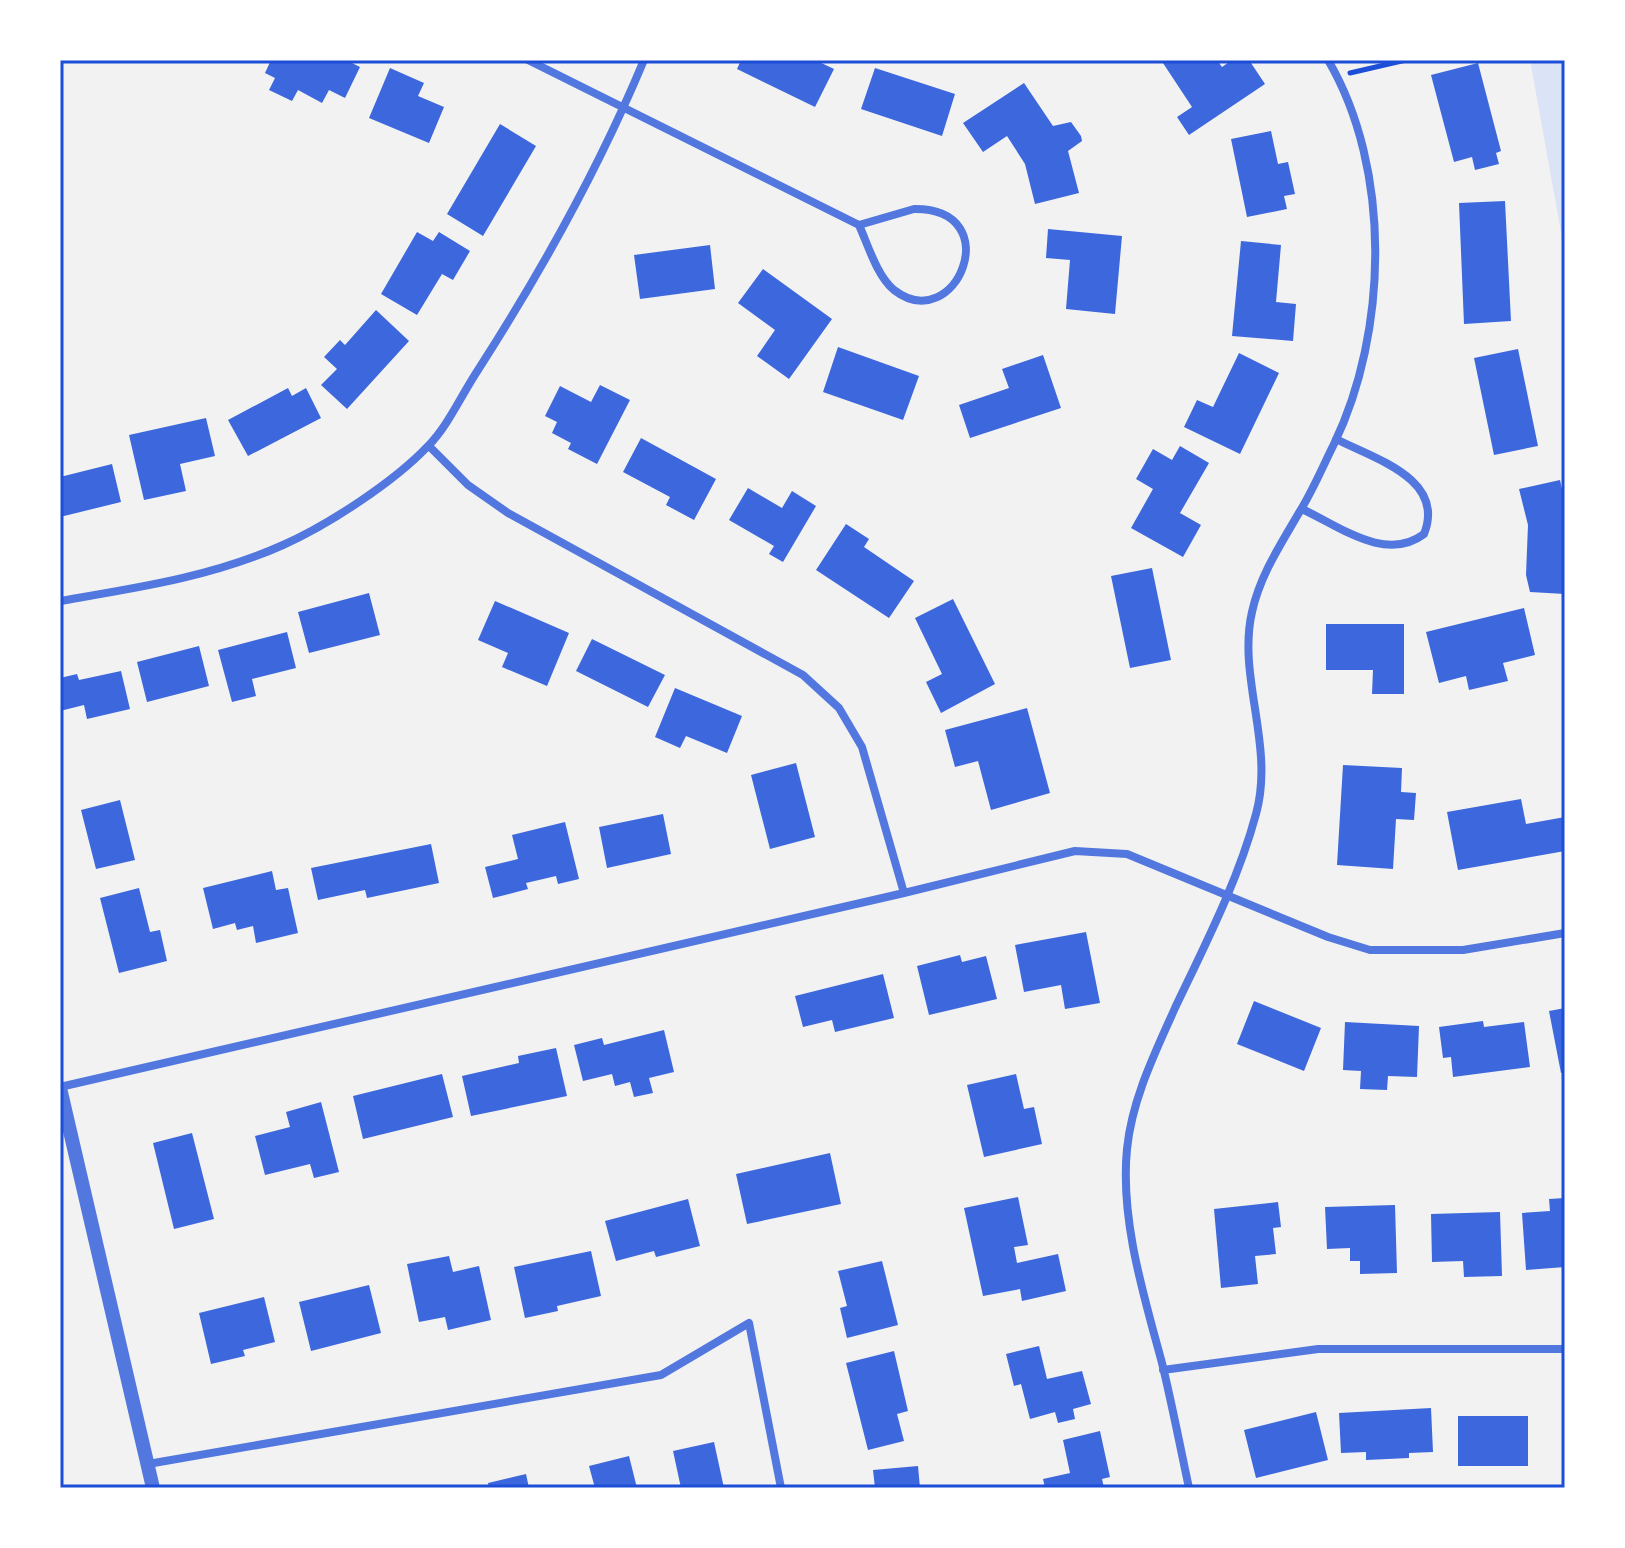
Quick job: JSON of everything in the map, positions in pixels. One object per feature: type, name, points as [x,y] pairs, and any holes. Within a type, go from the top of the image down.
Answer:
[{"type":"street","points":[[528,60],[859,225],[884,279],[908,297],[938,296],[961,277],[966,248],[962,234],[942,213],[914,209],[859,225]]},
{"type":"street","points":[[60,601],[189,579],[283,545],[349,508],[429,446],[500,336],[564,225],[624,107],[644,60]]},
{"type":"street","points":[[1189,1488],[1132,1249],[1127,1150],[1146,1072],[1228,895],[1257,811],[1262,761],[1250,665],[1251,614],[1272,557],[1302,509],[1336,439],[1371,332],[1375,237],[1365,160],[1337,76],[1328,60]]},
{"type":"street","points":[[1302,509],[1382,546],[1406,545],[1424,534],[1430,506],[1422,489],[1411,479],[1336,439]]},
{"type":"street","points":[[429,446],[468,485],[508,513],[803,675],[826,694],[839,708],[862,747],[904,893]]},
{"type":"street","points":[[153,1488],[60,1087],[1075,851],[1127,854],[1328,937],[1370,950],[1463,950],[1565,933]]},
{"type":"street","points":[[148,1464],[661,1375],[749,1323],[781,1488]]},
{"type":"street","points":[[1163,1370],[1318,1349],[1565,1349]]},
{"type":"path","points":[[1337,76],[1406,60]]},
{"type":"shaded area","points":[[1530,60],[1565,60],[1565,254]]},
{"type":"building","points":[[271,60],[346,60],[360,67],[345,98],[329,90],[322,103],[298,90],[292,101],[269,90],[275,78],[265,73]]},
{"type":"building","points":[[741,60],[815,60],[834,69],[815,107],[737,69]]},
{"type":"building","points":[[1161,60],[1217,60],[1222,67],[1232,60],[1249,60],[1265,84],[1189,135],[1177,117],[1192,107]]},
{"type":"building","points":[[1478,63],[1501,151],[1496,153],[1499,164],[1475,170],[1472,157],[1454,162],[1431,75]]},
{"type":"building","points":[[390,68],[424,83],[418,96],[444,107],[429,143],[369,118]]},
{"type":"building","points":[[875,68],[955,94],[942,136],[861,109]]},
{"type":"building","points":[[1024,83],[1053,126],[1071,122],[1081,136],[1082,141],[1068,151],[1079,193],[1035,204],[1025,164],[1007,136],[983,152],[963,123]]},
{"type":"building","points":[[500,124],[536,146],[483,236],[447,214]]},
{"type":"building","points":[[1271,131],[1278,164],[1288,162],[1295,194],[1284,196],[1287,209],[1247,217],[1231,139]]},
{"type":"building","points":[[1505,201],[1511,321],[1464,324],[1459,203]]},
{"type":"building","points":[[1048,229],[1122,236],[1115,314],[1066,309],[1070,260],[1046,258]]},
{"type":"building","points":[[417,232],[433,241],[439,232],[470,251],[453,280],[442,274],[417,315],[381,294]]},
{"type":"building","points":[[1241,241],[1281,245],[1276,302],[1296,304],[1293,341],[1232,336]]},
{"type":"building","points":[[710,245],[715,289],[640,299],[634,255]]},
{"type":"building","points":[[763,269],[832,319],[789,379],[757,356],[775,330],[738,303]]},
{"type":"building","points":[[376,310],[409,341],[347,409],[321,385],[337,369],[324,357],[340,340],[345,345]]},
{"type":"building","points":[[838,347],[919,376],[903,420],[823,392]]},
{"type":"building","points":[[1518,349],[1538,446],[1494,455],[1474,358]]},
{"type":"building","points":[[1239,353],[1279,373],[1240,454],[1184,427],[1197,400],[1213,407]]},
{"type":"building","points":[[1043,355],[1061,408],[970,438],[959,405],[1009,388],[1002,369]]},
{"type":"building","points":[[600,385],[630,400],[597,464],[568,449],[571,443],[552,433],[557,422],[545,416],[560,386],[591,402]]},
{"type":"building","points":[[288,388],[292,396],[306,388],[321,418],[248,456],[228,420]]},
{"type":"building","points":[[206,418],[215,456],[180,464],[186,491],[144,500],[129,435]]},
{"type":"building","points":[[641,438],[716,479],[694,520],[666,505],[670,497],[623,472]]},
{"type":"building","points":[[1180,446],[1209,463],[1180,513],[1201,525],[1183,557],[1131,528],[1153,489],[1136,479],[1153,449],[1172,460]]},
{"type":"building","points":[[112,464],[121,502],[60,517],[60,477]]},
{"type":"building","points":[[1560,480],[1565,502],[1565,594],[1530,592],[1526,575],[1528,525],[1519,489]]},
{"type":"building","points":[[748,488],[782,508],[792,491],[816,506],[783,562],[769,554],[774,546],[729,520]]},
{"type":"building","points":[[846,524],[869,539],[864,547],[914,581],[889,618],[816,570]]},
{"type":"building","points":[[1152,568],[1171,660],[1130,668],[1111,576]]},
{"type":"building","points":[[369,593],[380,635],[309,653],[298,612]]},
{"type":"building","points":[[953,599],[995,684],[941,713],[926,682],[942,674],[915,618]]},
{"type":"building","points":[[495,601],[569,633],[547,686],[502,667],[508,653],[478,640]]},
{"type":"building","points":[[1524,608],[1535,655],[1503,663],[1508,681],[1469,690],[1466,676],[1439,683],[1426,632]]},
{"type":"building","points":[[1326,624],[1404,624],[1404,694],[1372,694],[1373,670],[1326,670]]},
{"type":"building","points":[[287,632],[296,668],[252,679],[256,696],[232,702],[218,650]]},
{"type":"building","points":[[592,639],[665,675],[648,707],[576,671]]},
{"type":"building","points":[[199,646],[209,686],[147,702],[137,662]]},
{"type":"building","points":[[121,671],[130,709],[87,719],[84,705],[60,711],[60,678],[77,674],[79,680]]},
{"type":"building","points":[[675,688],[742,716],[727,753],[686,736],[680,748],[655,737]]},
{"type":"building","points":[[1027,708],[1050,793],[991,810],[978,761],[955,767],[945,730]]},
{"type":"building","points":[[796,763],[815,837],[770,849],[751,775]]},
{"type":"building","points":[[1343,765],[1402,768],[1401,792],[1416,793],[1414,820],[1396,819],[1393,869],[1337,865]]},
{"type":"building","points":[[1521,799],[1526,824],[1565,817],[1565,851],[1458,870],[1447,812]]},
{"type":"building","points":[[120,800],[135,860],[96,869],[81,810]]},
{"type":"building","points":[[663,814],[671,854],[607,868],[599,827]]},
{"type":"building","points":[[565,822],[579,879],[558,884],[556,876],[526,883],[528,889],[493,898],[485,867],[518,859],[512,835]]},
{"type":"building","points":[[431,844],[439,883],[367,898],[365,890],[318,900],[311,868]]},
{"type":"building","points":[[272,871],[276,890],[288,888],[298,933],[256,943],[253,926],[237,930],[235,923],[213,929],[203,888]]},
{"type":"building","points":[[139,888],[150,932],[160,930],[167,961],[119,973],[100,898]]},
{"type":"building","points":[[1086,932],[1100,1003],[1065,1009],[1061,985],[1024,992],[1015,945]]},
{"type":"building","points":[[960,955],[962,962],[986,956],[997,999],[929,1015],[917,966]]},
{"type":"building","points":[[883,974],[894,1018],[835,1032],[832,1020],[803,1027],[795,996]]},
{"type":"building","points":[[1254,1001],[1321,1028],[1304,1071],[1237,1044]]},
{"type":"building","points":[[1565,1008],[1565,1072],[1561,1073],[1549,1011]]},
{"type":"building","points":[[1483,1021],[1484,1027],[1524,1022],[1530,1067],[1453,1077],[1451,1057],[1443,1058],[1439,1027]]},
{"type":"building","points":[[1345,1022],[1419,1026],[1417,1077],[1388,1076],[1387,1090],[1360,1089],[1361,1071],[1343,1070]]},
{"type":"building","points":[[664,1030],[674,1072],[649,1078],[653,1093],[634,1097],[630,1082],[615,1086],[612,1074],[583,1081],[574,1045],[602,1038],[604,1045]]},
{"type":"building","points":[[556,1048],[567,1096],[471,1116],[462,1076],[519,1063],[518,1056]]},
{"type":"building","points":[[442,1074],[453,1117],[363,1139],[353,1096]]},
{"type":"building","points":[[1016,1074],[1024,1109],[1034,1107],[1042,1144],[984,1157],[967,1085]]},
{"type":"building","points":[[321,1102],[339,1172],[314,1178],[310,1164],[265,1175],[255,1136],[290,1127],[286,1112]]},
{"type":"building","points":[[192,1133],[214,1219],[174,1229],[153,1143]]},
{"type":"building","points":[[830,1153],[841,1204],[747,1224],[736,1174]]},
{"type":"building","points":[[1018,1197],[1028,1245],[1014,1247],[1017,1263],[1058,1254],[1066,1291],[1022,1301],[1020,1289],[983,1296],[964,1208]]},
{"type":"building","points":[[1565,1198],[1565,1267],[1526,1270],[1522,1213],[1550,1211],[1549,1199]]},
{"type":"building","points":[[688,1199],[700,1246],[656,1257],[654,1251],[616,1261],[605,1221]]},
{"type":"building","points":[[1278,1202],[1281,1227],[1273,1228],[1276,1254],[1255,1256],[1258,1284],[1221,1288],[1214,1209]]},
{"type":"building","points":[[1395,1205],[1397,1273],[1360,1274],[1360,1261],[1350,1261],[1350,1248],[1327,1249],[1325,1207]]},
{"type":"building","points":[[1500,1212],[1502,1276],[1464,1277],[1463,1261],[1432,1262],[1431,1214]]},
{"type":"building","points":[[591,1251],[601,1296],[557,1306],[558,1311],[525,1318],[514,1267]]},
{"type":"building","points":[[449,1256],[453,1272],[479,1266],[491,1320],[448,1330],[445,1317],[419,1322],[407,1264]]},
{"type":"building","points":[[882,1261],[898,1325],[847,1338],[840,1308],[847,1306],[838,1271]]},
{"type":"building","points":[[369,1285],[381,1333],[311,1351],[299,1302]]},
{"type":"building","points":[[264,1297],[275,1342],[243,1350],[245,1356],[211,1364],[199,1313]]},
{"type":"building","points":[[1039,1346],[1047,1379],[1082,1371],[1091,1404],[1073,1409],[1075,1419],[1058,1423],[1055,1412],[1030,1419],[1021,1384],[1014,1386],[1006,1354]]},
{"type":"building","points":[[894,1351],[908,1411],[897,1414],[904,1441],[868,1450],[846,1363]]},
{"type":"building","points":[[1431,1408],[1433,1452],[1409,1453],[1409,1458],[1366,1460],[1366,1452],[1341,1453],[1339,1413]]},
{"type":"building","points":[[1316,1412],[1328,1460],[1256,1478],[1244,1430]]},
{"type":"building","points":[[1458,1416],[1528,1416],[1528,1466],[1458,1466]]},
{"type":"building","points":[[1100,1431],[1110,1477],[1102,1479],[1104,1488],[1045,1488],[1043,1479],[1070,1473],[1063,1440]]},
{"type":"building","points":[[714,1442],[724,1488],[681,1488],[673,1451]]},
{"type":"building","points":[[629,1456],[637,1488],[595,1488],[589,1466]]},
{"type":"building","points":[[918,1466],[920,1488],[875,1488],[873,1470]]},
{"type":"building","points":[[526,1474],[529,1488],[489,1488],[488,1483]]}]
